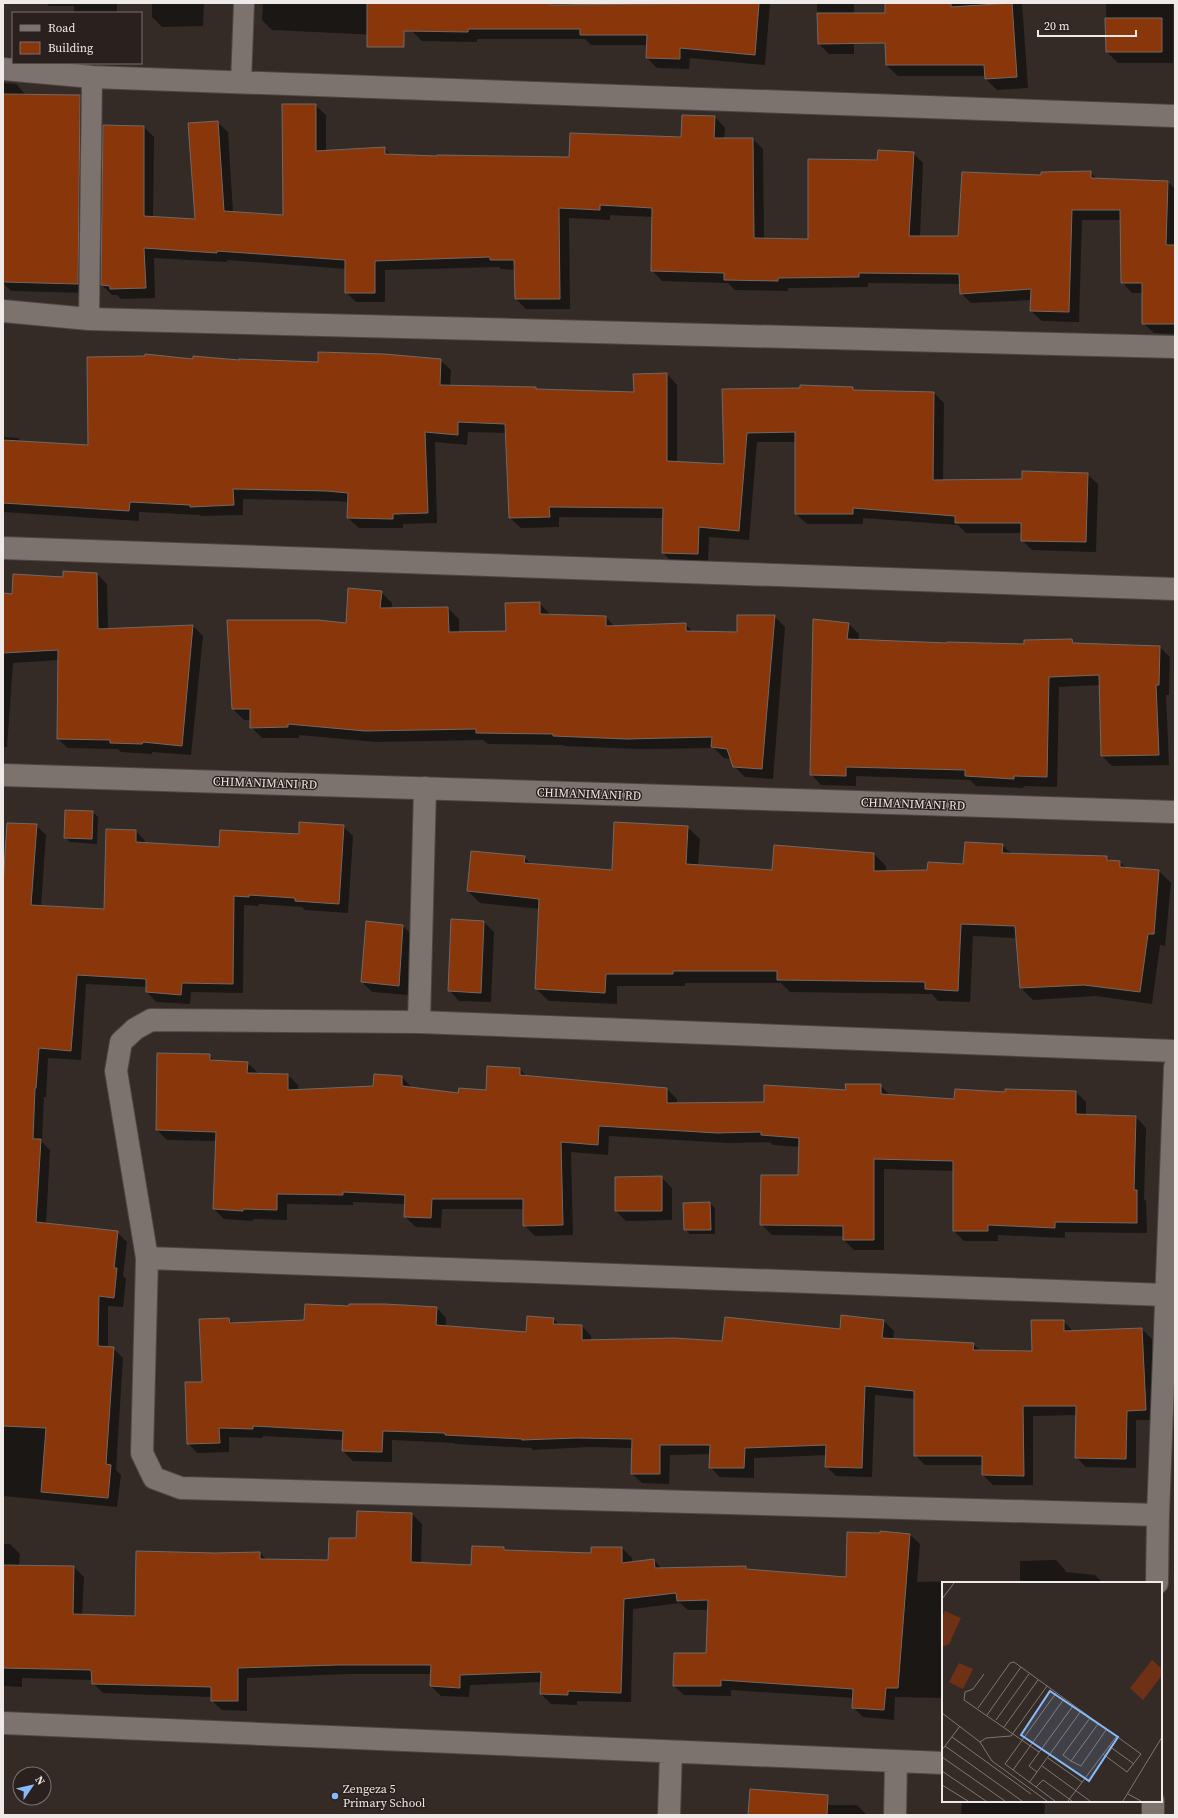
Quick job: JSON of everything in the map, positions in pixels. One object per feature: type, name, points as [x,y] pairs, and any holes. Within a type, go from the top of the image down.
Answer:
[{"type":"street","points":[[3,69],[92,77],[1175,116]]},
{"type":"street","points":[[3,311],[89,319],[1175,347]]},
{"type":"street","points":[[3,548],[1175,589]]},
{"type":"street","name":"CHIMANIMANI RD","points":[[3,775],[1175,812]]},
{"type":"street","points":[[419,1022],[425,788]]},
{"type":"street","points":[[1158,1515],[181,1488],[154,1478],[142,1453],[147,1258],[116,1072],[121,1042],[135,1029],[151,1020],[419,1022],[1175,1051]]},
{"type":"street","points":[[1157,1582],[1158,1515],[1175,1066]]},
{"type":"street","points":[[147,1258],[1166,1295]]},
{"type":"street","points":[[3,1723],[942,1763]]},
{"type":"street","points":[[669,1815],[671,1752]]},
{"type":"street","points":[[895,1815],[896,1762]]},
{"type":"street","points":[[1153,1802],[1153,1815]]},
{"type":"lane","points":[[241,82],[244,3]]},
{"type":"lane","points":[[89,319],[92,77]]},
{"type":"building","points":[[367,3],[550,3],[550,5],[759,3],[755,55],[680,48],[680,59],[646,58],[647,35],[580,35],[580,29],[468,29],[468,32],[404,31],[404,47],[367,47]]},
{"type":"building","points":[[885,3],[951,3],[951,7],[1012,3],[1017,77],[985,79],[984,65],[886,65],[885,43],[818,44],[817,13],[885,13]]},
{"type":"building","points":[[1105,18],[1162,18],[1162,52],[1106,52]]},
{"type":"building","points":[[3,94],[80,95],[78,284],[3,282]]},
{"type":"building","points":[[282,104],[316,104],[316,151],[385,147],[385,154],[437,156],[569,157],[570,133],[681,137],[682,115],[715,116],[714,138],[753,138],[754,238],[808,239],[808,159],[877,160],[878,150],[914,152],[909,236],[958,236],[962,172],[1041,175],[1041,172],[1091,171],[1091,178],[1168,181],[1166,245],[1175,245],[1175,324],[1142,324],[1142,283],[1121,283],[1120,210],[1072,210],[1069,312],[1030,311],[1031,289],[960,294],[959,274],[859,273],[859,277],[778,278],[778,281],[724,280],[724,273],[651,271],[652,208],[600,205],[600,210],[559,208],[560,299],[515,299],[514,260],[490,260],[490,257],[375,261],[375,293],[345,293],[345,260],[217,251],[217,253],[144,248],[146,288],[110,289],[110,286],[101,285],[103,125],[144,126],[144,216],[195,219],[188,123],[218,121],[224,211],[283,215]]},
{"type":"building","points":[[318,352],[384,354],[441,359],[440,385],[536,387],[536,389],[634,392],[633,374],[667,373],[667,461],[724,464],[722,389],[800,388],[800,385],[853,387],[853,390],[934,392],[933,480],[1022,479],[1022,471],[1088,473],[1086,542],[1021,541],[1021,523],[955,523],[955,516],[853,508],[853,514],[795,514],[795,432],[747,433],[739,531],[699,527],[698,554],[662,553],[663,508],[549,507],[550,517],[509,518],[505,424],[458,422],[458,435],[425,432],[428,513],[393,514],[393,519],[347,518],[348,493],[327,491],[233,489],[234,505],[190,507],[190,505],[130,502],[129,511],[3,503],[3,440],[88,445],[87,357],[145,356],[145,354],[193,359],[193,356],[239,360],[318,362]]},
{"type":"building","points":[[63,571],[97,573],[98,629],[193,625],[182,746],[143,742],[142,744],[110,743],[110,740],[57,739],[58,650],[3,653],[3,593],[12,594],[13,574],[63,577]]},
{"type":"building","points":[[348,588],[382,591],[380,608],[448,607],[449,632],[506,631],[505,603],[540,602],[540,614],[606,616],[606,626],[686,623],[686,631],[737,632],[737,615],[775,615],[762,769],[733,767],[727,749],[711,747],[712,737],[627,739],[553,736],[553,734],[476,733],[476,729],[365,731],[288,724],[288,727],[250,728],[250,709],[232,709],[227,620],[318,620],[346,623]]},
{"type":"building","points":[[813,619],[849,623],[847,639],[1024,644],[1024,640],[1072,639],[1073,643],[1160,646],[1159,685],[1156,685],[1159,755],[1101,756],[1099,675],[1049,677],[1047,777],[1014,776],[1014,779],[965,776],[965,770],[846,767],[846,776],[810,775]]},
{"type":"building","points":[[65,810],[93,811],[92,839],[64,838]]},
{"type":"building","points":[[299,822],[344,825],[339,904],[295,901],[295,898],[249,895],[249,897],[234,896],[233,984],[182,983],[181,995],[146,992],[146,979],[77,975],[71,1051],[39,1048],[35,1088],[33,1139],[41,1139],[36,1222],[118,1231],[114,1268],[117,1268],[114,1298],[99,1296],[98,1346],[114,1347],[106,1464],[111,1465],[108,1498],[41,1492],[46,1428],[3,1426],[3,885],[7,823],[37,824],[31,905],[104,909],[106,829],[136,830],[136,842],[219,847],[220,830],[299,834]]},
{"type":"building","points":[[614,822],[688,826],[686,864],[772,870],[774,845],[874,853],[874,871],[927,870],[928,862],[963,864],[965,842],[1003,844],[1002,853],[1107,856],[1107,860],[1120,861],[1120,867],[1159,870],[1154,934],[1148,934],[1140,992],[1084,985],[1020,988],[1015,926],[961,924],[958,991],[925,989],[925,982],[777,980],[777,971],[673,971],[673,974],[606,974],[605,993],[535,989],[539,899],[467,891],[471,851],[525,856],[524,863],[612,870]]},
{"type":"building","points":[[451,919],[484,921],[481,993],[448,991]]},
{"type":"building","points":[[366,921],[403,925],[399,986],[361,982]]},
{"type":"building","points":[[157,1053],[210,1054],[210,1060],[248,1062],[247,1073],[288,1074],[288,1090],[373,1086],[374,1074],[402,1076],[402,1086],[458,1093],[459,1088],[486,1090],[487,1066],[520,1068],[520,1075],[667,1088],[667,1103],[764,1102],[764,1085],[846,1090],[845,1084],[881,1084],[881,1094],[954,1099],[955,1089],[1005,1092],[1005,1089],[1076,1091],[1076,1114],[1136,1116],[1134,1190],[1137,1190],[1137,1223],[1055,1222],[1055,1228],[988,1225],[988,1231],[953,1231],[953,1161],[874,1159],[874,1240],[843,1240],[843,1226],[760,1225],[761,1175],[798,1175],[799,1138],[761,1135],[761,1132],[717,1133],[599,1126],[598,1145],[561,1142],[563,1225],[523,1226],[523,1199],[432,1199],[431,1218],[404,1217],[405,1195],[343,1192],[343,1195],[277,1194],[277,1210],[243,1209],[243,1211],[213,1209],[216,1132],[156,1130]]},
{"type":"building","points":[[662,1176],[662,1211],[615,1211],[615,1177]]},
{"type":"building","points":[[710,1202],[711,1230],[684,1230],[683,1203]]},
{"type":"building","points":[[305,1304],[349,1306],[349,1304],[385,1304],[437,1307],[436,1325],[526,1332],[527,1316],[554,1318],[553,1324],[582,1325],[582,1340],[674,1338],[722,1341],[725,1317],[840,1329],[841,1315],[884,1320],[882,1338],[974,1343],[973,1350],[1032,1351],[1031,1320],[1064,1320],[1064,1331],[1142,1328],[1146,1410],[1127,1411],[1126,1459],[1075,1458],[1076,1406],[1023,1406],[1024,1476],[982,1475],[982,1456],[914,1456],[914,1391],[865,1386],[862,1468],[825,1467],[826,1445],[745,1448],[744,1468],[709,1468],[710,1445],[660,1445],[660,1474],[631,1474],[632,1439],[577,1438],[522,1440],[445,1435],[445,1433],[383,1431],[382,1452],[342,1451],[343,1431],[253,1426],[253,1429],[219,1428],[220,1443],[187,1444],[185,1382],[202,1382],[199,1319],[229,1318],[230,1323],[304,1320]]},
{"type":"building","points":[[357,1511],[412,1513],[411,1562],[471,1565],[472,1546],[504,1547],[504,1550],[591,1553],[591,1547],[622,1547],[622,1563],[654,1559],[655,1568],[746,1566],[746,1569],[846,1577],[847,1532],[880,1533],[880,1531],[910,1534],[898,1688],[886,1688],[884,1710],[852,1708],[853,1689],[721,1680],[721,1686],[673,1686],[674,1653],[706,1653],[708,1600],[677,1601],[676,1593],[624,1599],[621,1693],[568,1691],[568,1695],[540,1694],[541,1672],[460,1675],[460,1688],[430,1686],[431,1665],[338,1665],[238,1668],[238,1701],[211,1701],[211,1687],[92,1684],[91,1670],[3,1668],[3,1565],[74,1566],[73,1614],[135,1616],[136,1551],[215,1553],[260,1552],[260,1559],[328,1560],[329,1538],[356,1538]]},
{"type":"building","points":[[750,1789],[828,1795],[827,1815],[748,1815]]},
{"type":"place","name":"Zengeza 5 Primary School","points":[[335,1796]]}]
